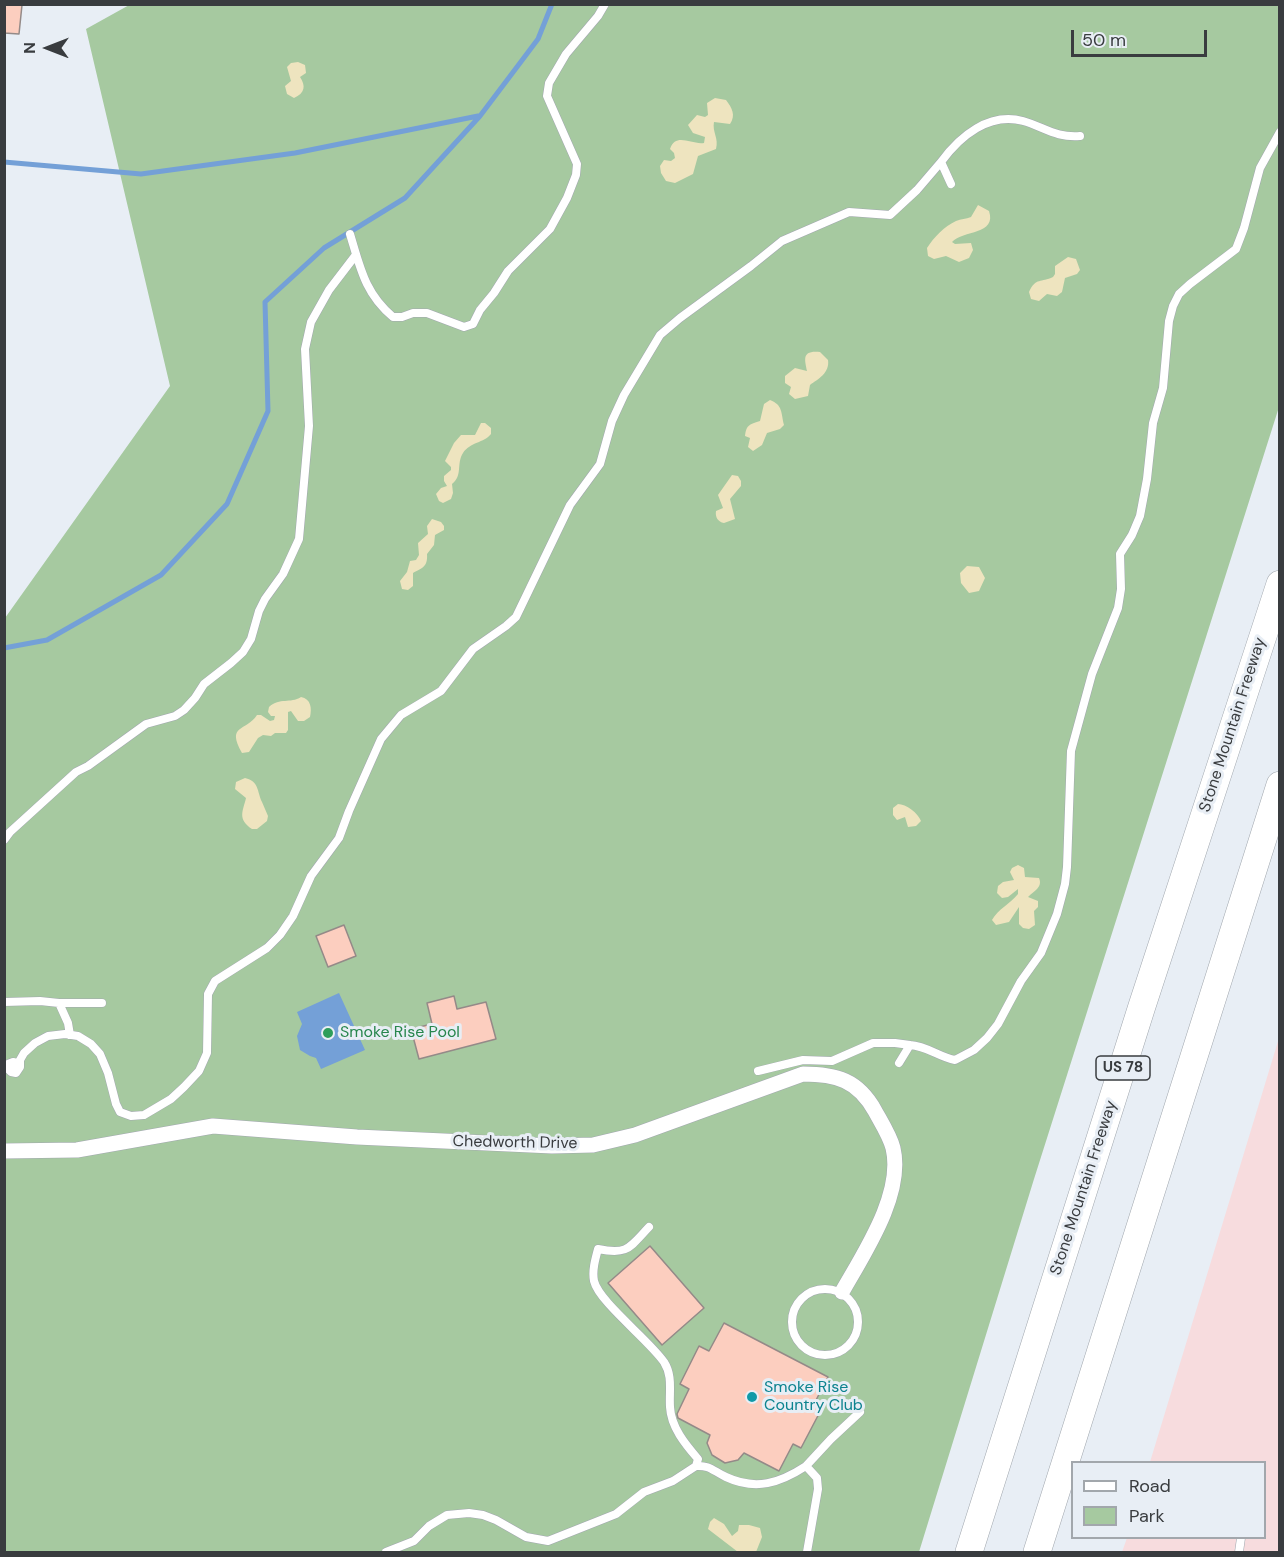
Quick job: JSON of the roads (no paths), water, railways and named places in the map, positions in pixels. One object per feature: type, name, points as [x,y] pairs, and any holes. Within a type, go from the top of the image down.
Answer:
[{"type":"highway","name":"Stone Mountain Freeway","points":[[969,1552],[1142,1006],[1280,584]]},
{"type":"highway","points":[[1037,1552],[1280,785]]},
{"type":"street","name":"Chedworth Drive","points":[[4,1151],[77,1150],[213,1126],[357,1137],[552,1146],[593,1145],[636,1135],[803,1074],[823,1074],[854,1083],[873,1107],[893,1146],[896,1169],[888,1202],[864,1253],[842,1292]]},
{"type":"lane","points":[[350,234],[355,256],[375,301],[393,317],[427,313],[464,327],[473,324],[480,310],[508,271],[550,229],[567,198],[576,175],[577,164],[547,96],[549,83],[566,54],[598,16],[605,4]]},
{"type":"lane","points":[[13,1066],[11,1069],[15,1069],[17,1063],[8,1064],[7,1068],[10,1072],[16,1073],[24,1053],[35,1043],[48,1036],[78,1036],[91,1044],[100,1054],[120,1112],[131,1116],[144,1115],[171,1099],[199,1071],[207,1053],[208,994],[215,981],[267,948],[280,935],[293,916],[311,876],[339,838],[372,756],[390,726],[401,715],[441,691],[473,649],[516,617],[570,505],[600,464],[612,421],[624,394],[660,335],[782,241],[849,212],[890,215],[925,181],[954,147],[976,128],[1004,118],[1023,121],[1066,137],[1080,136]]},
{"type":"lane","points":[[758,1071],[803,1060],[832,1061],[873,1043],[918,1046],[944,1058],[955,1060],[974,1050],[998,1024],[1047,939],[1065,884],[1069,838],[1071,752],[1092,674],[1118,608],[1121,589],[1120,554],[1132,536],[1140,516],[1148,479],[1153,423],[1163,388],[1169,321],[1173,306],[1179,294],[1190,284],[1236,249],[1260,168],[1280,132]]},
{"type":"lane","points":[[941,162],[951,184]]},
{"type":"lane","points":[[4,840],[76,772],[88,766],[146,724],[176,716],[184,710],[204,684],[237,658],[251,639],[260,611],[283,573],[299,539],[308,459],[309,426],[305,349],[311,322],[329,290],[355,256]]},
{"type":"lane","points":[[4,1002],[40,1000],[102,1002]]},
{"type":"lane","points":[[58,1002],[68,1023],[70,1035]]},
{"type":"lane","points":[[899,1063],[910,1045]]},
{"type":"lane","points":[[649,1227],[627,1249],[617,1253],[598,1249],[594,1282],[603,1298],[653,1348],[666,1365],[671,1385],[670,1407],[674,1426],[698,1459],[696,1466]]},
{"type":"lane","points":[[832,1288],[842,1292],[856,1307],[859,1318],[856,1336],[844,1350],[833,1355],[815,1354],[795,1338],[791,1320],[794,1308],[813,1290],[832,1288]]},
{"type":"lane","points":[[386,1552],[414,1541],[429,1526],[447,1515],[469,1513],[496,1520],[526,1537],[548,1541],[616,1514],[644,1492],[673,1481],[696,1466],[706,1465],[731,1479],[757,1484],[776,1483],[806,1466],[860,1412]]},
{"type":"lane","points":[[806,1466],[817,1478],[818,1489],[807,1552]]},
{"type":"water","name":"Smoke Rise Pool","points":[[339,993],[365,1050],[321,1069],[316,1058],[300,1050],[297,1036],[302,1024],[297,1012]]},
{"type":"waterway","points":[[4,648],[47,640],[161,575],[227,504],[268,411],[265,302],[324,248],[405,198],[480,116],[538,39],[552,4]]},
{"type":"waterway","points":[[4,162],[141,174],[295,153],[478,116]]},
{"type":"place","name":"Smoke Rise Pool","points":[[328,1033]]},
{"type":"place","name":"Smoke Rise Country Club","points":[[752,1397]]}]
